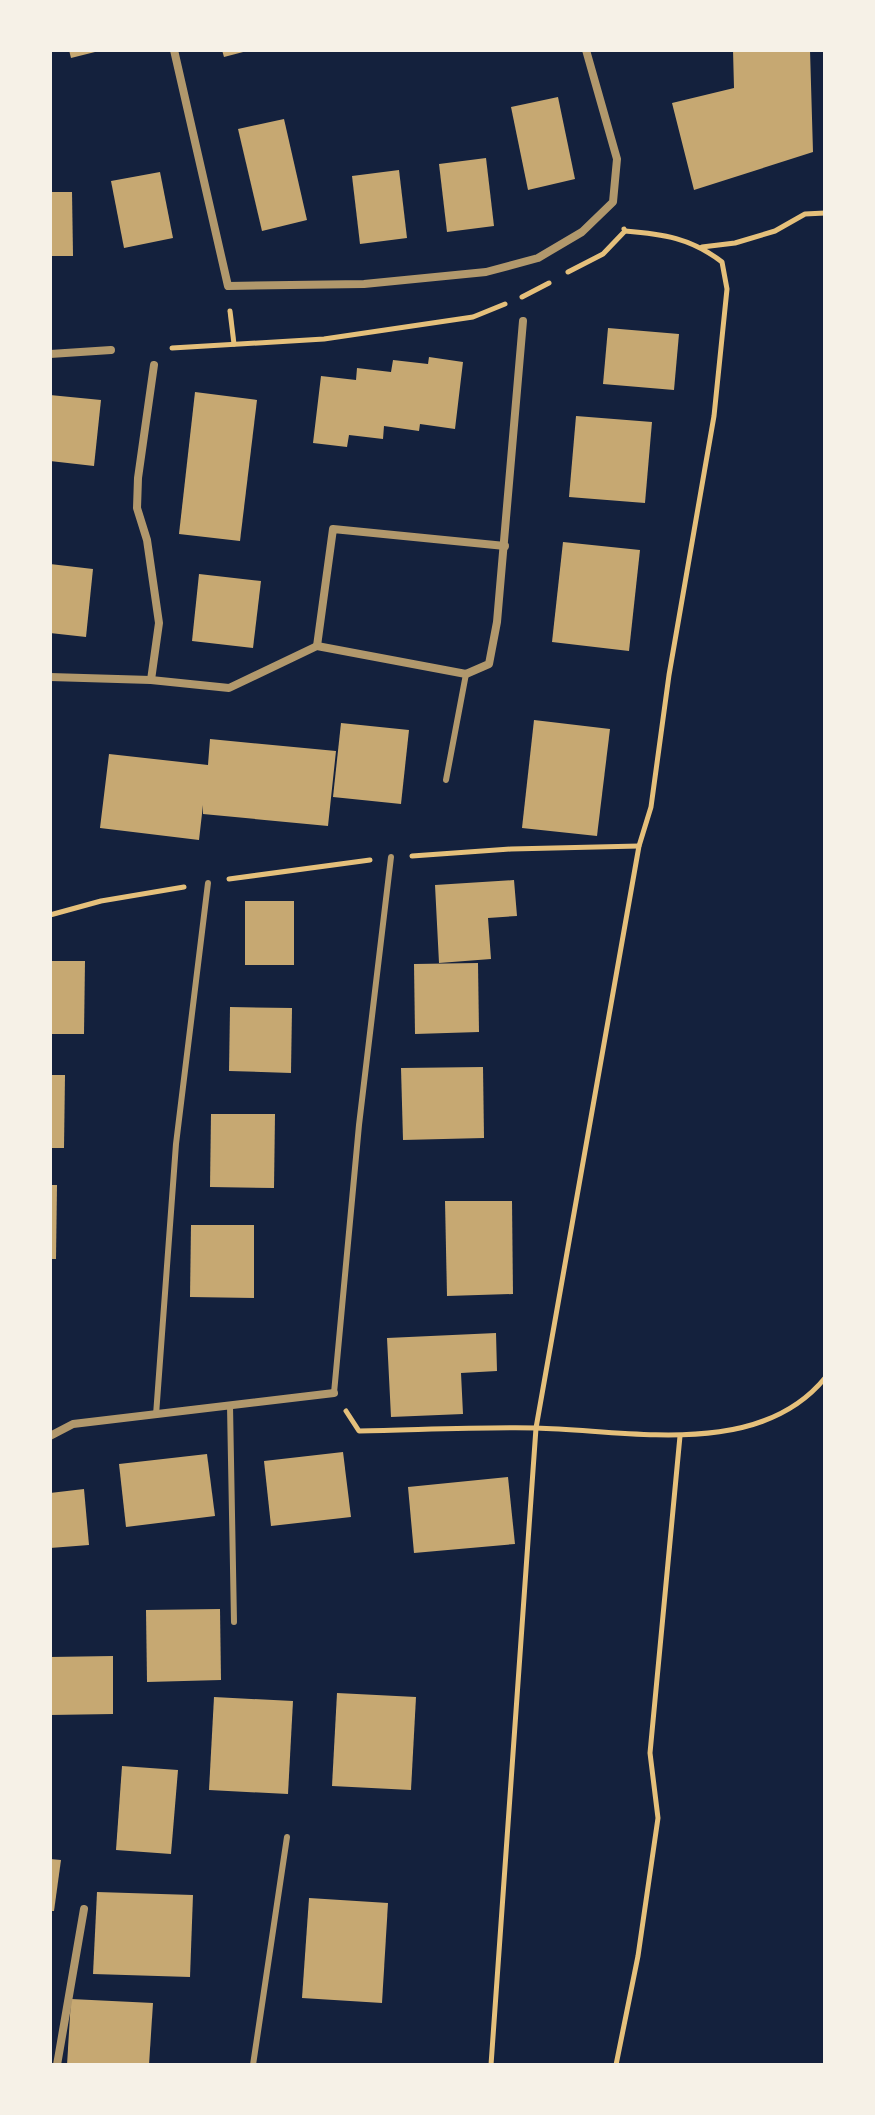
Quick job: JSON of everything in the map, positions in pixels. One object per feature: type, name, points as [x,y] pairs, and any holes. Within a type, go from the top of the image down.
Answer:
[{"type":"street","points":[[174,50],[228,286],[364,284],[486,272],[538,258],[582,232],[613,202],[617,159],[586,50]]},
{"type":"street","points":[[50,677],[151,680],[229,688],[317,646],[466,674],[489,664],[505,546],[523,321]]},
{"type":"street","points":[[50,354],[111,350]]},
{"type":"street","points":[[151,680],[159,623],[147,540],[137,508],[138,478],[154,365]]},
{"type":"street","points":[[317,646],[333,529],[505,546]]},
{"type":"street","points":[[50,1436],[73,1424],[334,1393]]},
{"type":"street","points":[[57,2065],[84,1909]]},
{"type":"lane","points":[[446,780],[466,674]]},
{"type":"lane","points":[[334,1393],[359,1125],[391,857]]},
{"type":"lane","points":[[156,1415],[176,1144],[208,883]]},
{"type":"lane","points":[[230,1406],[234,1622]]},
{"type":"lane","points":[[253,2065],[287,1837]]},
{"type":"path","points":[[702,247],[735,243],[775,231],[805,214],[825,213]]},
{"type":"path","points":[[621,222],[625,231]]},
{"type":"path","points":[[491,2065],[536,1428],[639,846],[651,807],[669,675],[714,416],[727,289],[722,262],[702,247],[662,234],[625,231]]},
{"type":"path","points":[[564,275],[603,254],[625,231]]},
{"type":"path","points":[[171,348],[324,339],[473,317],[551,282]]},
{"type":"path","points":[[230,304],[234,344]]},
{"type":"path","points":[[50,915],[101,901],[391,857],[511,849],[639,846]]},
{"type":"path","points":[[334,1393],[359,1431],[536,1428],[680,1436],[757,1425],[791,1406],[825,1378]]},
{"type":"path","points":[[616,2065],[638,1956],[658,1818],[650,1753],[680,1436]]},
{"type":"building","points":[[69,50],[99,50],[99,51],[71,58]]},
{"type":"building","points":[[222,50],[247,50],[247,51],[224,57]]},
{"type":"building","points":[[733,50],[810,50],[813,152],[694,190],[672,103],[734,88]]},
{"type":"building","points":[[558,97],[575,179],[528,190],[511,107]]},
{"type":"building","points":[[284,119],[307,220],[262,231],[238,129]]},
{"type":"building","points":[[486,158],[494,226],[447,232],[439,164]]},
{"type":"building","points":[[399,170],[407,238],[360,244],[352,176]]},
{"type":"building","points":[[160,172],[173,238],[124,248],[111,181]]},
{"type":"building","points":[[50,192],[72,192],[73,256],[50,256]]},
{"type":"building","points":[[608,328],[679,334],[674,390],[603,384]]},
{"type":"building","points":[[429,357],[463,362],[455,429],[420,424],[419,431],[384,426],[383,439],[349,435],[347,447],[313,443],[321,376],[356,380],[357,368],[391,372],[393,360],[428,364]]},
{"type":"building","points":[[195,392],[257,400],[240,541],[179,534]]},
{"type":"building","points":[[50,395],[101,400],[94,466],[50,461]]},
{"type":"building","points":[[576,416],[652,422],[645,503],[569,497]]},
{"type":"building","points":[[563,542],[640,550],[629,651],[552,642]]},
{"type":"building","points":[[50,564],[93,569],[86,637],[50,633]]},
{"type":"building","points":[[199,574],[261,581],[253,648],[192,641]]},
{"type":"building","points":[[534,720],[610,729],[597,836],[522,828]]},
{"type":"building","points":[[341,723],[409,730],[401,804],[333,797]]},
{"type":"building","points":[[210,739],[336,751],[328,826],[203,814],[203,805],[199,840],[100,828],[109,754],[208,765]]},
{"type":"building","points":[[514,880],[517,916],[488,918],[491,959],[439,963],[435,885]]},
{"type":"building","points":[[245,901],[294,901],[294,965],[245,965]]},
{"type":"building","points":[[50,961],[85,961],[84,1034],[50,1034]]},
{"type":"building","points":[[478,963],[479,1032],[415,1034],[414,964]]},
{"type":"building","points":[[230,1007],[292,1008],[291,1073],[229,1071]]},
{"type":"building","points":[[483,1067],[484,1138],[403,1140],[401,1068]]},
{"type":"building","points":[[50,1075],[65,1075],[64,1148],[50,1148]]},
{"type":"building","points":[[211,1114],[275,1114],[274,1188],[210,1187]]},
{"type":"building","points":[[50,1185],[57,1185],[56,1259],[50,1259]]},
{"type":"building","points":[[445,1201],[512,1201],[513,1294],[447,1296]]},
{"type":"building","points":[[191,1225],[254,1225],[254,1298],[190,1297]]},
{"type":"building","points":[[496,1333],[497,1371],[461,1373],[463,1414],[391,1417],[387,1338]]},
{"type":"building","points":[[343,1452],[351,1517],[271,1526],[264,1461]]},
{"type":"building","points":[[207,1454],[215,1516],[126,1527],[119,1464]]},
{"type":"building","points":[[508,1477],[515,1544],[414,1553],[408,1487]]},
{"type":"building","points":[[84,1489],[89,1545],[50,1548],[50,1493]]},
{"type":"building","points":[[220,1609],[221,1680],[147,1682],[146,1610]]},
{"type":"building","points":[[113,1656],[113,1714],[50,1715],[50,1657]]},
{"type":"building","points":[[337,1693],[416,1697],[411,1790],[332,1786]]},
{"type":"building","points":[[214,1697],[293,1701],[288,1794],[209,1790]]},
{"type":"building","points":[[122,1766],[178,1770],[171,1854],[116,1850]]},
{"type":"building","points":[[50,1859],[61,1860],[54,1911],[50,1911]]},
{"type":"building","points":[[97,1892],[193,1895],[190,1977],[93,1974]]},
{"type":"building","points":[[309,1898],[388,1903],[382,2003],[302,1998]]},
{"type":"building","points":[[71,1999],[153,2003],[149,2065],[67,2065]]}]
